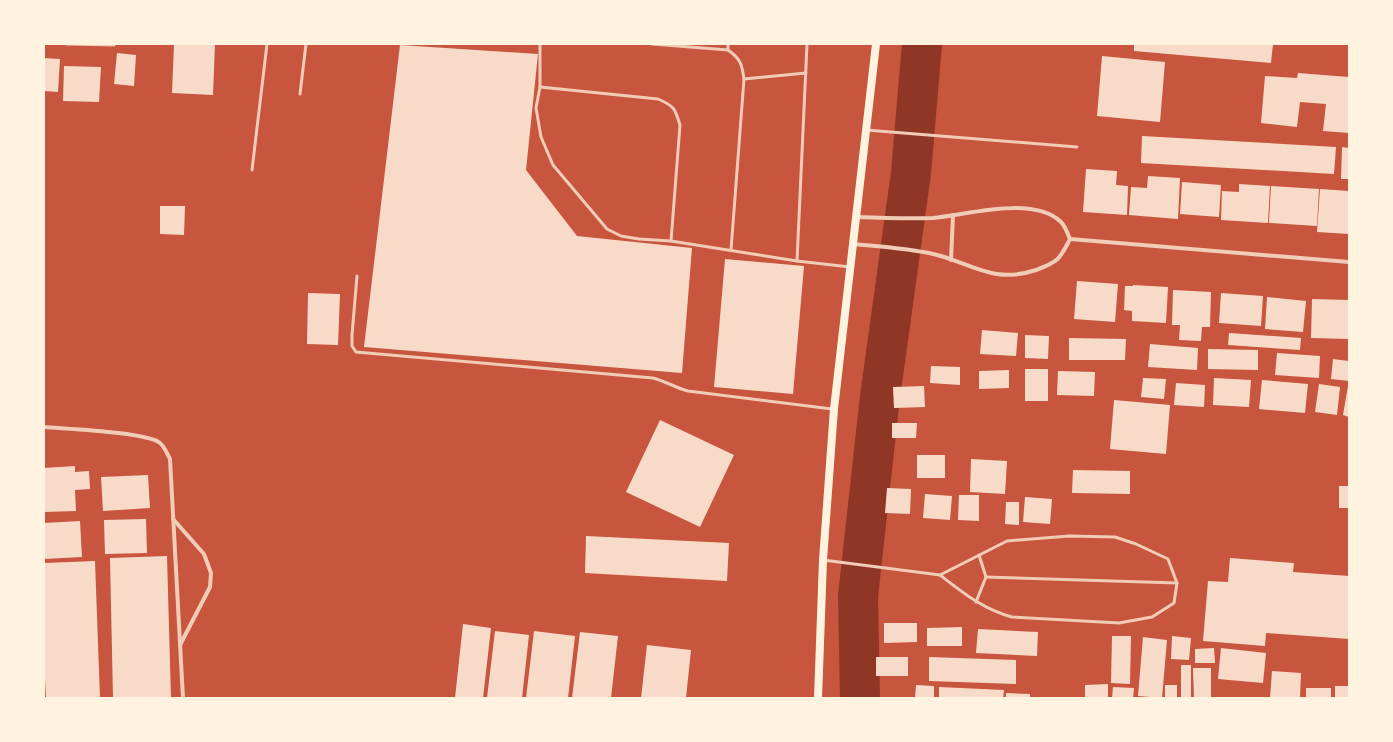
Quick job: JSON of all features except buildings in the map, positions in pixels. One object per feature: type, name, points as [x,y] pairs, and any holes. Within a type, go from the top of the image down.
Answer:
[{"type":"main road","points":[[818,698],[823,560],[834,409],[876,44]]},
{"type":"street","points":[[856,218],[933,218],[987,210],[1024,208],[1047,213],[1062,223],[1070,238]]},
{"type":"street","points":[[951,260],[952,215]]},
{"type":"street","points":[[853,244],[930,253],[982,271],[1002,275],[1025,273],[1051,264],[1061,256],[1070,238]]},
{"type":"street","points":[[1070,238],[1349,262]]},
{"type":"street","points":[[44,427],[136,435],[153,439],[160,443],[165,449],[170,459],[183,698]]},
{"type":"street","points":[[173,519],[204,554],[211,573],[210,587],[180,646]]},
{"type":"lane","points":[[67,44],[114,45]]},
{"type":"lane","points":[[252,170],[267,44]]},
{"type":"lane","points":[[300,94],[306,44]]},
{"type":"lane","points":[[540,44],[540,87],[536,108],[541,137],[553,165],[607,229],[620,236],[671,241],[797,261],[850,267]]},
{"type":"lane","points":[[652,44],[728,50],[736,56],[742,66],[744,79],[731,250]]},
{"type":"lane","points":[[728,44],[728,50]]},
{"type":"lane","points":[[797,261],[807,44]]},
{"type":"lane","points":[[744,79],[806,73]]},
{"type":"lane","points":[[540,87],[658,99],[671,104],[676,113],[680,126],[671,241]]},
{"type":"lane","points":[[866,130],[1077,147]]},
{"type":"lane","points":[[357,276],[352,335],[352,346],[356,352],[653,378],[664,381],[682,390],[834,409]]},
{"type":"lane","points":[[823,560],[940,575],[976,602],[998,614],[1012,617],[1119,623],[1152,618],[1174,603],[1177,583],[1168,559],[1136,544],[1114,538],[1069,536],[1007,541],[940,575]]},
{"type":"lane","points":[[976,602],[986,578],[979,555]]},
{"type":"lane","points":[[986,578],[1177,583]]},
{"type":"waterway","points":[[860,698],[858,596],[880,397],[911,173],[922,44]]}]
